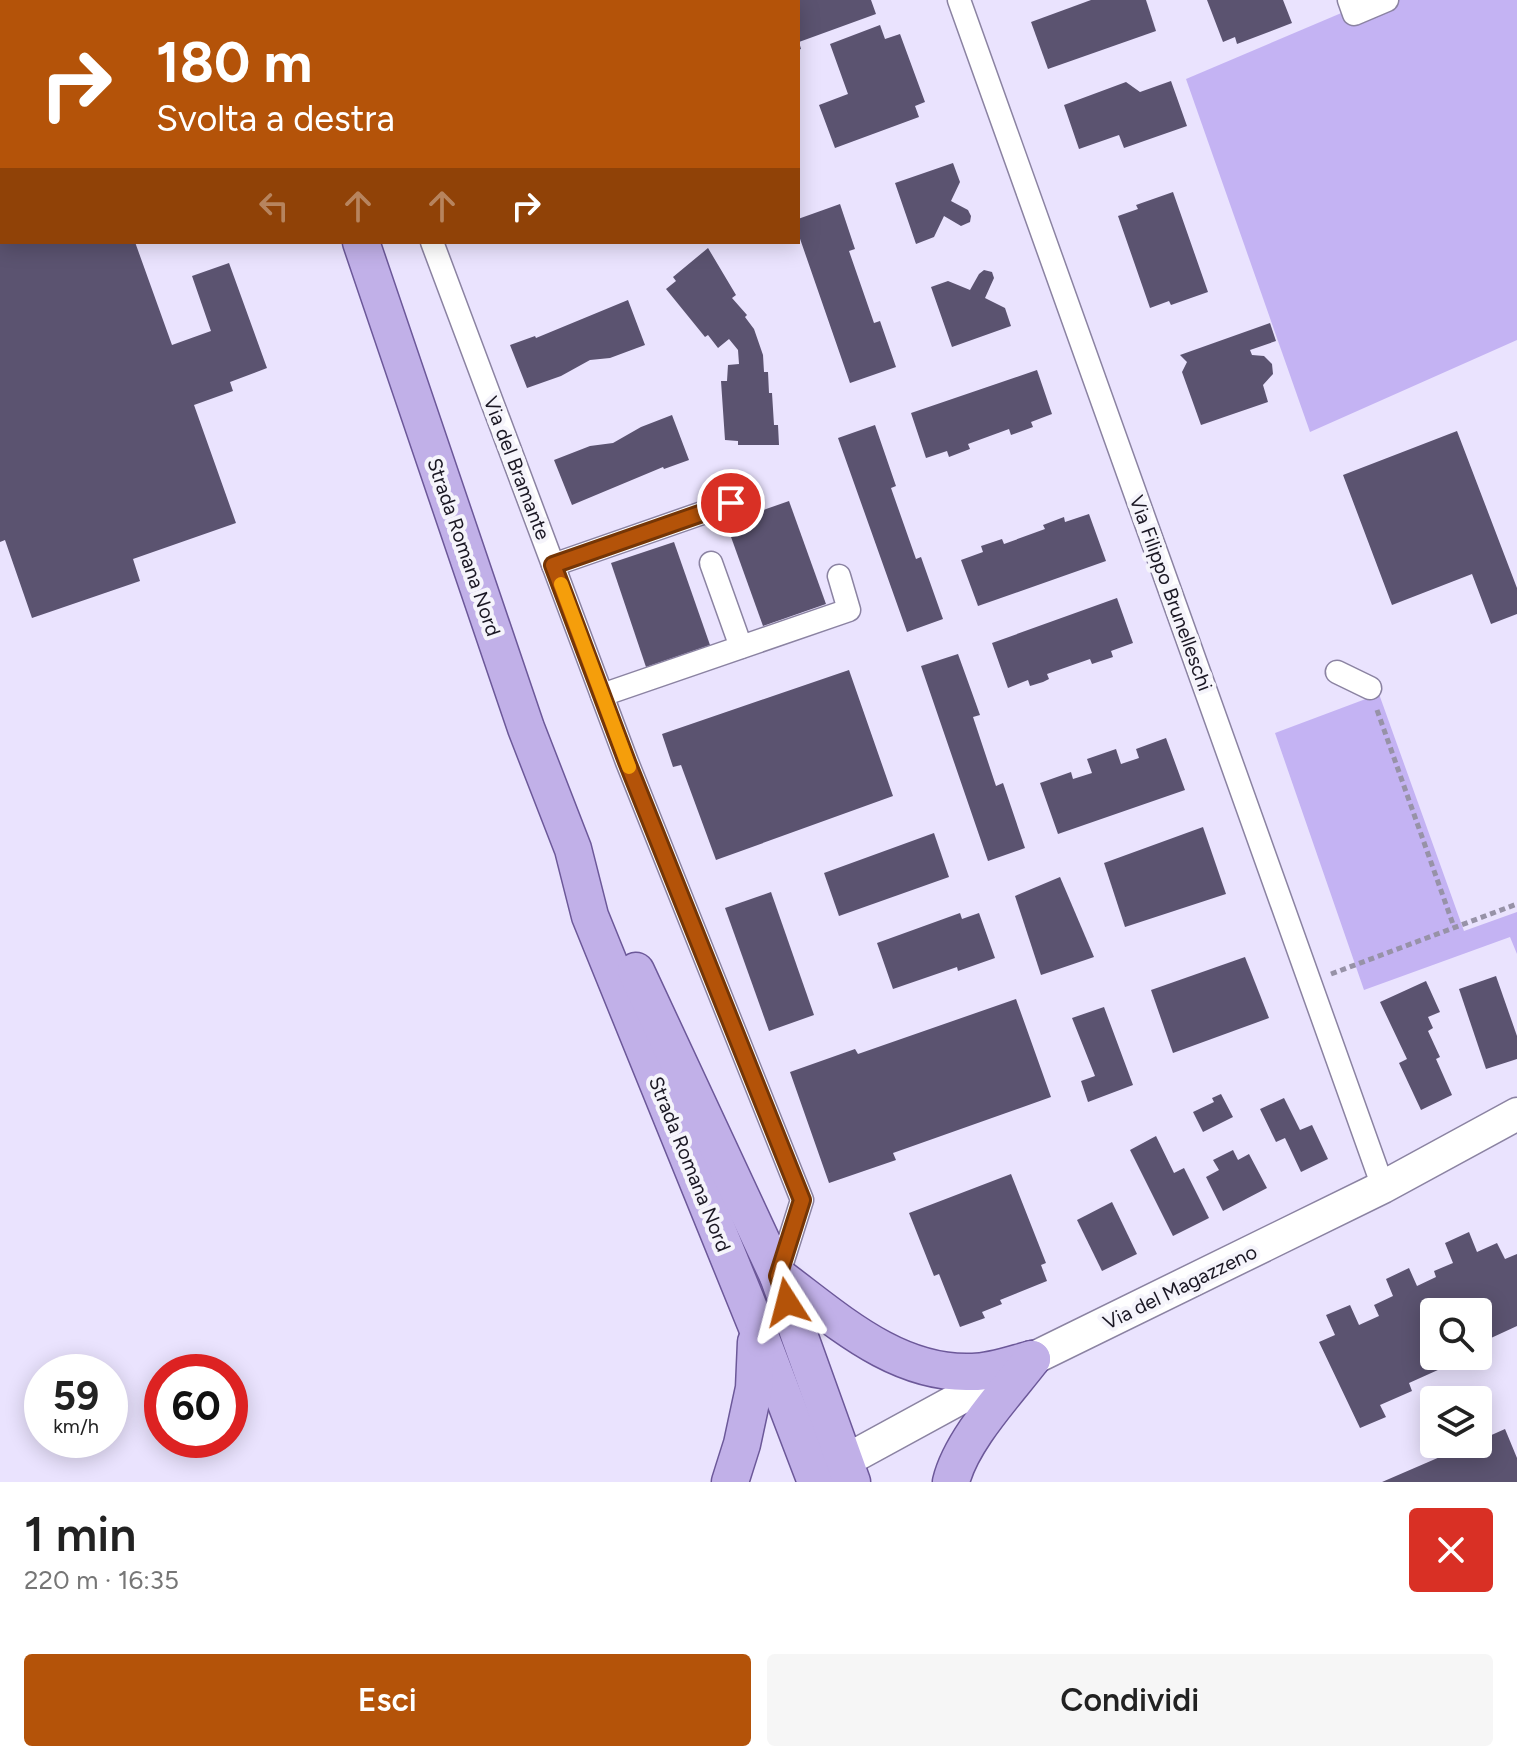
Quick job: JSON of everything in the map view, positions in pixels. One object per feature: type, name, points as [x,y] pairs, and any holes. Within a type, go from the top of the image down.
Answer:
[{"type":"main road","name":"Strada Romana Nord","points":[[362,244],[526,728],[573,849],[590,916],[756,1325],[827,1477]]},
{"type":"main road","name":"Strada Romana Nord","points":[[573,849],[607,909],[778,1276],[827,1477]]},
{"type":"main road","points":[[778,1276],[881,1350],[924,1367],[972,1372],[1032,1359]]},
{"type":"main road","points":[[730,1482],[754,1388],[756,1325]]},
{"type":"main road","points":[[951,1482],[975,1434],[1032,1359]]},
{"type":"street","name":"Via Filippo Brunelleschi","points":[[959,0],[1383,1187]]},
{"type":"street","points":[[1352,7],[1387,0]]},
{"type":"street","name":"Via del Bramante","points":[[433,244],[602,695],[802,1200],[778,1276]]},
{"type":"street","points":[[553,565],[731,503]]},
{"type":"street","points":[[711,563],[741,647]]},
{"type":"street","points":[[602,695],[849,610],[839,576]]},
{"type":"street","points":[[1337,672],[1370,688]]},
{"type":"street","name":"Via del Magazzeno","points":[[827,1477],[1032,1359],[1383,1187],[1517,1114]]},
{"type":"path","points":[[1370,688],[1454,927]]},
{"type":"path","points":[[1310,982],[1517,904]]},
{"type":"shaded area","points":[[1372,0],[1517,0],[1517,340],[1310,432],[1186,79]]},
{"type":"shaded area","points":[[1379,694],[1464,931],[1517,912],[1517,954],[1510,937],[1364,990],[1275,733]]},
{"type":"building","points":[[800,0],[871,0],[876,14],[800,42]]},
{"type":"building","points":[[1091,0],[1146,0],[1156,31],[1048,69],[1031,22]]},
{"type":"building","points":[[1207,0],[1283,0],[1292,23],[1237,44],[1235,37],[1223,42]]},
{"type":"building","points":[[880,25],[885,39],[900,34],[925,102],[915,106],[919,117],[835,148],[819,105],[848,94],[830,44]]},
{"type":"building","points":[[1171,81],[1187,126],[1124,148],[1119,135],[1079,149],[1064,105],[1126,82],[1140,92]]},
{"type":"building","points":[[953,163],[960,182],[951,201],[968,210],[970,222],[961,226],[944,216],[934,237],[916,244],[895,183]]},
{"type":"building","points":[[1173,192],[1208,292],[1171,305],[1169,301],[1150,308],[1118,216],[1138,209],[1136,205]]},
{"type":"building","points":[[840,204],[855,249],[849,251],[874,323],[880,321],[896,367],[850,383],[800,239],[800,218]]},
{"type":"building","points":[[0,244],[136,244],[172,345],[211,331],[192,276],[229,263],[267,368],[230,382],[233,391],[194,405],[236,523],[133,559],[140,581],[32,618],[5,540],[0,542]]},
{"type":"building","points":[[708,248],[736,295],[732,298],[754,329],[763,355],[764,372],[768,372],[779,445],[738,445],[738,441],[725,440],[721,381],[727,381],[728,365],[739,364],[738,350],[729,339],[718,348],[708,335],[705,337],[666,289],[676,281],[673,277]]},
{"type":"building","points":[[984,270],[992,272],[994,278],[985,298],[1005,308],[1011,326],[952,347],[931,287],[948,281],[970,290]]},
{"type":"building","points":[[628,300],[645,345],[610,358],[590,360],[561,376],[527,388],[510,345],[536,338]]},
{"type":"building","points":[[1270,323],[1276,341],[1250,350],[1252,355],[1264,356],[1272,364],[1273,374],[1263,385],[1268,402],[1201,425],[1182,372],[1187,362],[1180,355]]},
{"type":"building","points":[[1037,370],[1052,414],[1031,422],[1033,427],[1011,435],[1009,429],[968,444],[970,449],[949,457],[947,451],[926,458],[911,413]]},
{"type":"building","points":[[672,415],[689,460],[663,467],[572,505],[554,460],[590,446],[613,443],[641,427]]},
{"type":"building","points":[[875,425],[896,486],[891,488],[916,559],[921,557],[943,619],[907,632],[838,438]]},
{"type":"building","points":[[1457,431],[1517,588],[1517,614],[1491,624],[1472,574],[1392,605],[1343,475]]},
{"type":"building","points":[[789,501],[826,604],[763,626],[726,523]]},
{"type":"building","points":[[1089,514],[1106,561],[978,606],[961,560],[983,552],[981,546],[1002,539],[1004,544],[1045,529],[1043,525],[1064,517],[1065,522]]},
{"type":"building","points":[[674,542],[710,645],[646,667],[611,563]]},
{"type":"building","points":[[1117,598],[1133,643],[1111,651],[1113,657],[1092,664],[1090,659],[1047,674],[1049,679],[1043,682],[1030,686],[1028,680],[1008,688],[992,643]]},
{"type":"building","points":[[958,654],[980,715],[973,717],[996,786],[1003,783],[1025,848],[988,861],[921,666]]},
{"type":"building","points":[[849,670],[893,796],[716,860],[681,765],[673,767],[662,734]]},
{"type":"building","points":[[1166,738],[1185,790],[1058,834],[1040,783],[1071,772],[1073,779],[1092,773],[1087,759],[1116,749],[1121,764],[1139,758],[1136,749]]},
{"type":"building","points":[[1203,827],[1226,894],[1125,927],[1104,863]]},
{"type":"building","points":[[934,833],[949,877],[839,916],[824,873]]},
{"type":"building","points":[[1060,877],[1094,957],[1041,975],[1015,896]]},
{"type":"building","points":[[771,892],[814,1015],[769,1031],[725,908]]},
{"type":"building","points":[[960,913],[962,919],[979,913],[995,958],[958,971],[957,967],[893,989],[877,943]]},
{"type":"building","points":[[1245,957],[1269,1018],[1173,1053],[1151,990]]},
{"type":"building","points":[[1496,976],[1517,1036],[1517,1059],[1486,1069],[1459,989]]},
{"type":"building","points":[[1426,981],[1440,1012],[1428,1017],[1433,1028],[1428,1031],[1452,1095],[1421,1110],[1399,1063],[1407,1059],[1380,1002]]},
{"type":"building","points":[[1016,999],[1051,1097],[893,1153],[896,1160],[829,1183],[790,1072],[855,1049],[858,1054]]},
{"type":"building","points":[[1104,1007],[1133,1085],[1088,1102],[1081,1081],[1095,1076],[1072,1018]]},
{"type":"building","points":[[1221,1094],[1233,1117],[1203,1132],[1193,1112],[1214,1102],[1212,1098]]},
{"type":"building","points":[[1284,1098],[1300,1130],[1312,1125],[1328,1159],[1301,1172],[1285,1138],[1276,1142],[1260,1109]]},
{"type":"building","points":[[1156,1136],[1174,1173],[1184,1168],[1209,1218],[1173,1236],[1130,1150]]},
{"type":"building","points":[[1233,1150],[1238,1160],[1249,1154],[1267,1188],[1223,1211],[1206,1177],[1219,1170],[1213,1160]]},
{"type":"building","points":[[1011,1174],[1046,1263],[1041,1265],[1047,1281],[1000,1300],[1002,1304],[982,1312],[985,1318],[960,1327],[939,1274],[934,1276],[909,1213]]},
{"type":"building","points":[[1112,1202],[1137,1254],[1102,1271],[1077,1220]]},
{"type":"building","points":[[1469,1232],[1477,1252],[1497,1243],[1505,1259],[1517,1254],[1517,1326],[1492,1338],[1492,1298],[1420,1298],[1420,1370],[1438,1370],[1409,1383],[1412,1391],[1380,1405],[1386,1417],[1360,1428],[1319,1342],[1335,1335],[1326,1315],[1350,1305],[1359,1325],[1379,1316],[1374,1305],[1393,1296],[1386,1279],[1409,1268],[1417,1286],[1436,1277],[1434,1271],[1453,1263],[1445,1243]]},
{"type":"building","points":[[1505,1429],[1517,1458],[1517,1482],[1382,1482],[1438,1458],[1492,1458],[1492,1435]]},
{"type":"slow traffic","points":[[561,584],[629,767]]},
{"type":"route","points":[[731,503],[553,565],[627,762],[802,1200],[778,1276],[787,1302]]}]
